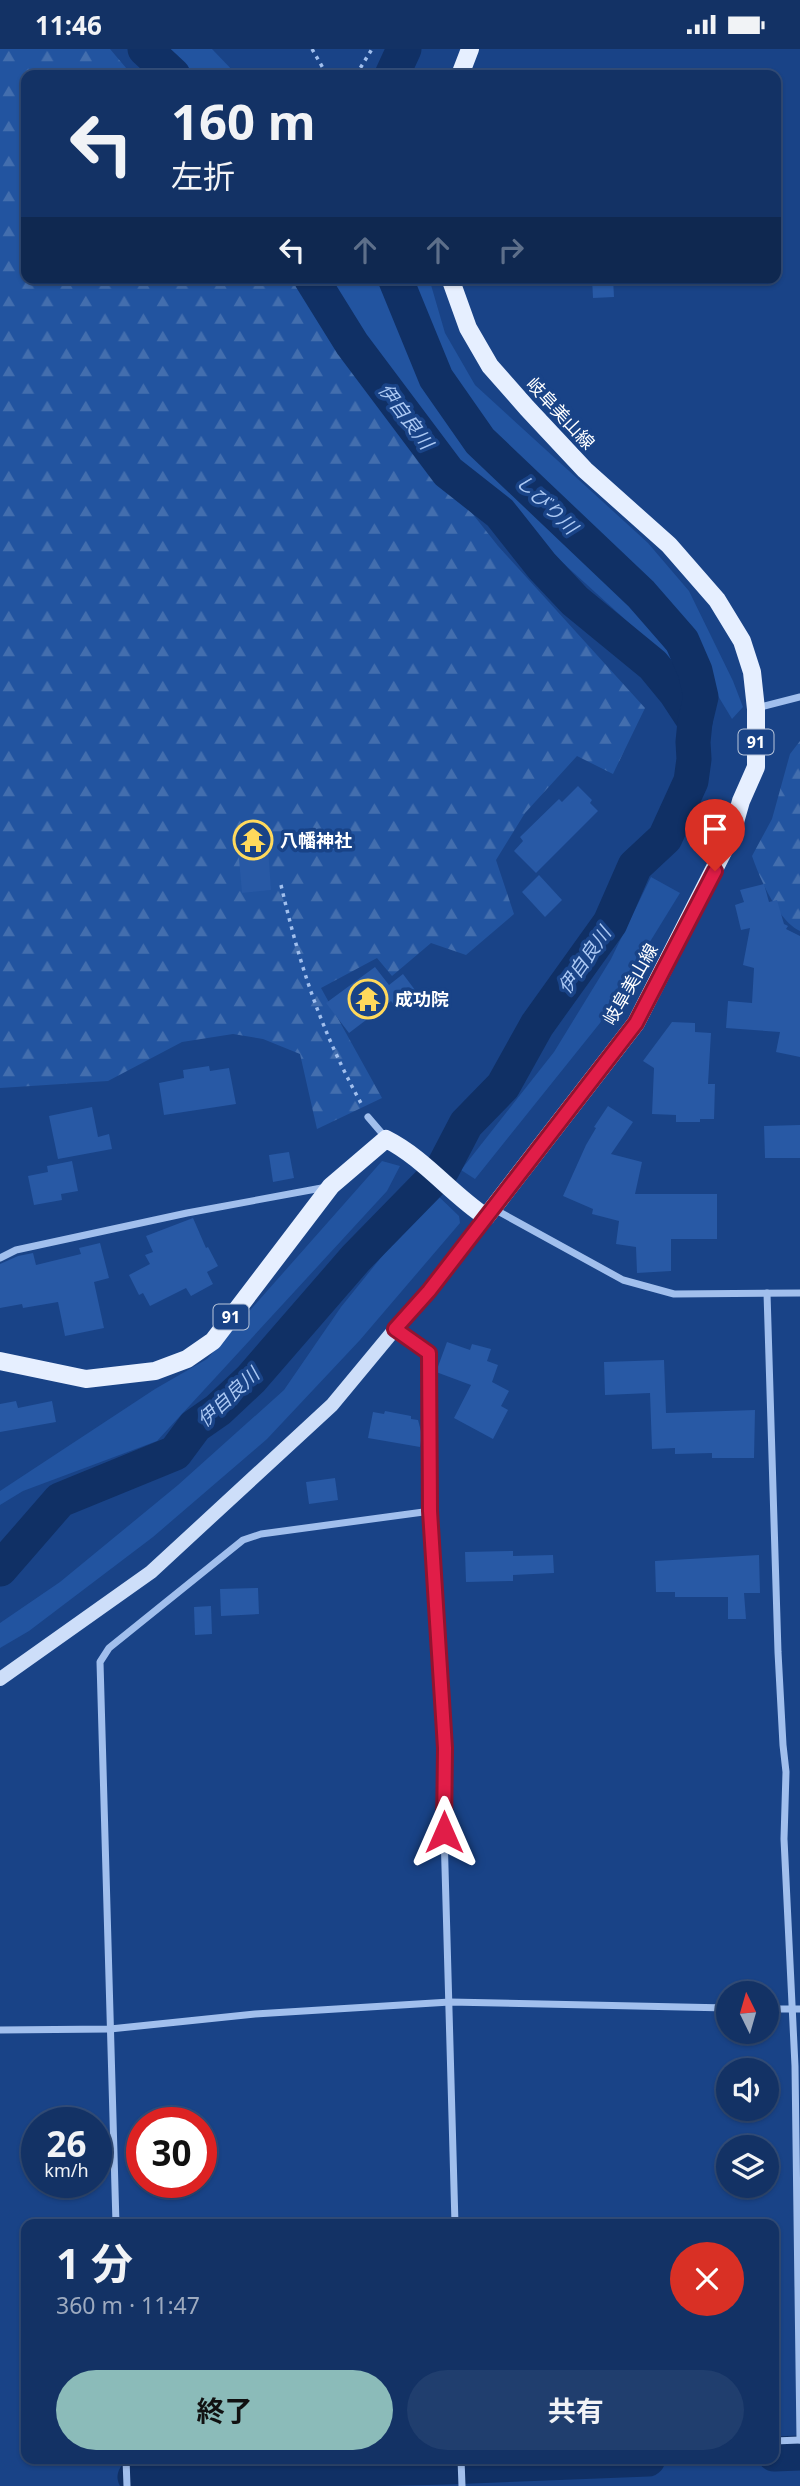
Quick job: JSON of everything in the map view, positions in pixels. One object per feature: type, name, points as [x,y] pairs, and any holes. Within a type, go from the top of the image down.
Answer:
[{"type":"main road","points":[[462,70],[470,49]]},
{"type":"main road","name":"岐阜美山線","points":[[452,284],[468,328],[490,366],[584,470],[668,545],[717,600],[742,641],[752,672],[756,709],[756,767],[741,801],[731,835],[636,1023],[490,1213]]},
{"type":"main road","points":[[394,1142],[470,1206],[490,1213]]},
{"type":"main road","name":"91","points":[[0,1361],[86,1379],[155,1371],[187,1359],[213,1341],[331,1186],[394,1142]]},
{"type":"street","points":[[756,709],[800,697]]},
{"type":"street","points":[[368,1117],[394,1142]]},
{"type":"street","points":[[0,1258],[8,1256],[16,1249],[331,1186]]},
{"type":"street","points":[[0,1679],[151,1572],[332,1405],[417,1306],[490,1213],[623,1280],[674,1294],[800,1293]]},
{"type":"street","points":[[767,1293],[778,1652],[786,1772],[784,1839],[796,2009],[800,2440],[779,2441]]},
{"type":"street","points":[[395,1329],[429,1353],[430,1511],[445,1748],[444,1832],[456,2219]]},
{"type":"street","points":[[116,2219],[100,1662],[109,1648],[243,1541],[261,1534],[430,1511]]},
{"type":"street","points":[[0,2030],[110,2029],[256,2014],[450,2002],[716,2008]]},
{"type":"street","points":[[126,2464],[127,2486]]},
{"type":"street","points":[[461,2464],[462,2486]]},
{"type":"path","points":[[312,49],[324,70]]},
{"type":"path","points":[[359,70],[372,49]]},
{"type":"path","points":[[281,885],[296,951],[317,1013],[341,1067],[368,1117]]},
{"type":"green space","points":[[0,49],[110,49],[128,70],[21,70],[21,284],[301,284],[373,388],[498,546],[645,708],[613,774],[577,756],[525,813],[496,860],[514,914],[466,955],[431,943],[392,976],[377,958],[321,988],[382,1098],[317,1129],[300,1054],[263,1039],[233,1034],[182,1042],[108,1081],[0,1088]]},
{"type":"green space","points":[[165,49],[212,49],[232,70],[184,70]]},
{"type":"green space","points":[[331,284],[383,284],[427,381],[476,451],[567,537],[631,603],[684,673],[441,452]]},
{"type":"green space","points":[[409,284],[431,284],[445,333],[475,385],[648,543],[689,591],[743,707],[732,719],[683,640],[627,565],[473,410],[446,372],[421,319]]},
{"type":"green space","points":[[800,741],[800,931],[777,909],[752,856],[772,819],[790,754]]},
{"type":"green space","points":[[651,877],[680,893],[600,1023],[475,1179],[461,1170],[554,1052],[611,959]]},
{"type":"green space","points":[[382,1161],[400,1166],[387,1191],[157,1441],[23,1491],[0,1505],[0,1491],[155,1389],[207,1359]]},
{"type":"green space","points":[[434,1192],[459,1216],[460,1223],[360,1340],[267,1439],[153,1537],[29,1631],[0,1648],[0,1623],[60,1582],[178,1485],[284,1390],[341,1307]]},
{"type":"building","points":[[592,284],[613,284],[614,297],[593,298]]},
{"type":"building","points":[[578,786],[592,800],[590,803],[598,811],[536,873],[514,851],[523,841],[520,837],[559,799],[562,802]]},
{"type":"building","points":[[267,834],[271,890],[242,893],[237,836]]},
{"type":"building","points":[[539,875],[562,900],[545,917],[522,892]]},
{"type":"building","points":[[764,884],[769,902],[777,900],[784,924],[788,926],[786,929],[800,936],[800,1057],[776,1052],[780,1032],[726,1028],[728,1001],[752,1003],[754,968],[743,965],[750,928],[741,930],[735,905],[744,902],[740,890]]},
{"type":"building","name":"成功院","points":[[375,967],[389,985],[403,974],[418,994],[397,1009],[391,1001],[349,1033],[326,1003]]},
{"type":"building","points":[[672,1022],[695,1023],[695,1032],[711,1033],[708,1084],[715,1084],[714,1119],[676,1122],[676,1115],[652,1114],[654,1068],[643,1061]]},
{"type":"building","points":[[209,1066],[210,1071],[229,1068],[236,1104],[164,1115],[159,1083],[184,1078],[183,1070]]},
{"type":"building","points":[[608,1106],[633,1122],[611,1154],[642,1162],[635,1194],[717,1194],[717,1239],[671,1239],[671,1271],[637,1273],[636,1247],[616,1244],[619,1221],[592,1214],[593,1209],[563,1196],[596,1128],[594,1127]]},
{"type":"building","points":[[92,1107],[98,1137],[109,1134],[112,1149],[58,1159],[49,1116]]},
{"type":"building","points":[[800,1125],[800,1158],[765,1158],[764,1126]]},
{"type":"building","points":[[289,1152],[294,1178],[273,1182],[269,1155]]},
{"type":"building","points":[[72,1161],[78,1191],[61,1194],[62,1200],[34,1205],[28,1176],[48,1172],[47,1166]]},
{"type":"building","points":[[193,1218],[206,1248],[208,1247],[218,1266],[207,1272],[213,1284],[191,1296],[186,1288],[150,1306],[143,1293],[139,1295],[129,1275],[150,1264],[145,1255],[153,1252],[146,1236]]},
{"type":"building","points":[[100,1243],[109,1278],[94,1282],[104,1328],[65,1336],[58,1302],[23,1308],[22,1304],[0,1308],[0,1264],[33,1253],[36,1265],[81,1254],[79,1248]]},
{"type":"building","points":[[447,1342],[470,1350],[472,1344],[491,1349],[487,1361],[498,1365],[492,1382],[509,1391],[501,1406],[508,1410],[493,1439],[454,1418],[471,1385],[436,1372]]},
{"type":"building","points":[[664,1360],[666,1413],[755,1410],[754,1458],[712,1458],[712,1453],[675,1454],[675,1448],[652,1449],[650,1393],[605,1395],[604,1362]]},
{"type":"building","points":[[16,1401],[18,1408],[52,1401],[56,1422],[0,1432],[0,1404]]},
{"type":"building","points":[[385,1411],[418,1420],[422,1435],[420,1447],[368,1438],[373,1412],[384,1414]]},
{"type":"building","points":[[335,1478],[338,1500],[309,1504],[306,1482]]},
{"type":"building","points":[[513,1551],[513,1556],[553,1555],[554,1573],[513,1575],[513,1581],[466,1582],[465,1552]]},
{"type":"building","points":[[759,1555],[760,1593],[744,1593],[746,1619],[728,1619],[728,1597],[675,1597],[675,1592],[656,1592],[655,1561]]},
{"type":"building","points":[[258,1588],[259,1614],[221,1616],[220,1589]]},
{"type":"building","points":[[211,1606],[212,1634],[195,1635],[194,1607]]},
{"type":"waterway","name":"伊自良川","points":[[145,49],[168,70]]},
{"type":"waterway","name":"しびり川","points":[[394,70],[404,49]]},
{"type":"waterway","name":"伊自良川","points":[[315,284],[352,344],[448,472],[500,513],[542,566],[575,601],[653,665],[695,722]]},
{"type":"waterway","name":"伊自良川","points":[[0,1569],[60,1500],[175,1453],[195,1426],[218,1410],[251,1379],[356,1258],[442,1170],[466,1124],[503,1086],[537,1025],[610,923],[635,866],[665,838],[691,781],[695,722],[701,697],[695,671],[682,641],[641,594],[480,441],[436,378],[397,284]]},
{"type":"waterway","points":[[779,2454],[800,2453]]},
{"type":"waterway","points":[[135,2477],[152,2474],[522,2464]]},
{"type":"place","name":"八幡神社","points":[[253,840]]},
{"type":"place","name":"成功院","points":[[368,999]]},
{"type":"route","points":[[444,1832],[445,1748],[430,1511],[429,1353],[395,1329],[417,1306],[494,1209],[636,1023],[715,871]]}]
